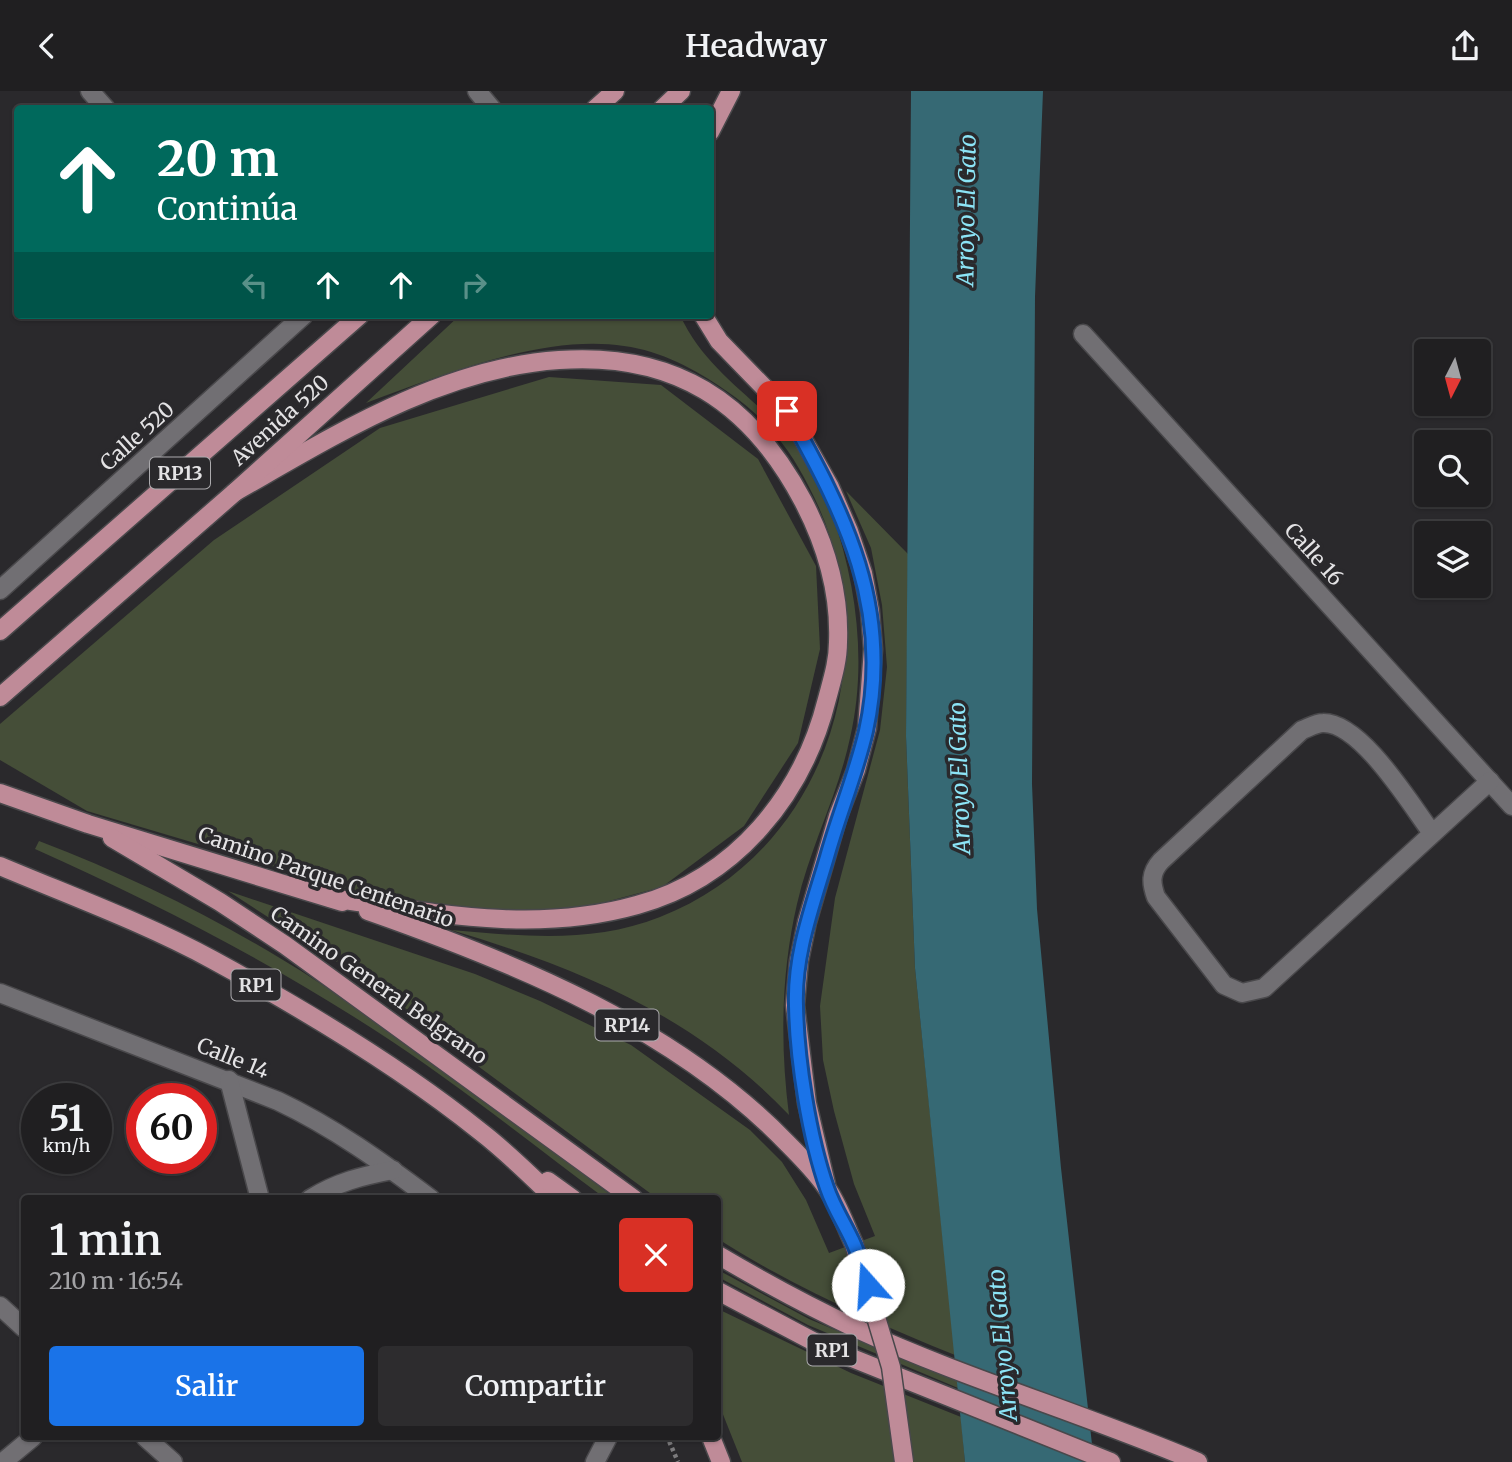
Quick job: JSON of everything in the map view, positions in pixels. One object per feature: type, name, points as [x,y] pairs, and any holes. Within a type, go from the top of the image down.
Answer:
[{"type":"main road","points":[[599,105],[615,91]]},
{"type":"main road","points":[[666,105],[681,91]]},
{"type":"main road","points":[[714,124],[731,91]]},
{"type":"main road","name":"Avenida 520","points":[[0,631],[355,319]]},
{"type":"main road","name":"Avenida 520","points":[[0,697],[428,319]]},
{"type":"main road","points":[[705,319],[719,341],[787,411],[812,455],[830,487],[849,531],[863,573],[870,611],[872,681],[867,727],[856,770],[838,816],[807,922],[799,961],[795,1005],[807,1103],[827,1188]]},
{"type":"main road","points":[[235,492],[332,436],[454,381],[522,365],[560,360],[602,360],[635,364],[669,373],[697,385],[748,422],[784,467],[814,523],[834,583],[838,642],[836,665],[813,745],[793,785],[764,827],[740,849],[713,868],[680,888],[639,905],[544,921],[439,913],[331,898]]},
{"type":"main road","name":"Camino Parque Centenario","points":[[0,793],[88,824],[331,898],[449,942],[602,1010],[675,1053],[729,1090],[772,1127],[827,1188],[854,1244],[884,1335],[904,1462]]},
{"type":"main road","name":"Camino General Belgrano","points":[[88,824],[220,902],[285,945],[629,1195]]},
{"type":"main road","name":"RP1","points":[[7,869],[139,925],[212,960],[380,1061],[568,1195]]},
{"type":"main road","points":[[480,1131],[551,1195]]},
{"type":"main road","name":"RP1","points":[[721,1257],[855,1328],[1126,1431],[1198,1462]]},
{"type":"main road","name":"RP1","points":[[721,1293],[822,1346],[1111,1462]]},
{"type":"main road","points":[[712,1440],[720,1462]]},
{"type":"street","points":[[90,91],[102,105]]},
{"type":"street","points":[[477,91],[489,105]]},
{"type":"street","name":"Calle 520","points":[[0,590],[295,319]]},
{"type":"street","name":"Calle 16","points":[[1083,334],[1512,806]]},
{"type":"street","points":[[1432,834],[1363,742],[1340,728],[1323,723],[1302,730],[1161,861],[1153,869],[1152,885],[1156,897],[1224,985],[1242,993],[1264,988],[1490,781]]},
{"type":"street","name":"Calle 14","points":[[0,993],[229,1080],[315,1119],[426,1195]]},
{"type":"street","points":[[229,1080],[259,1195]]},
{"type":"street","points":[[316,1195],[354,1177],[393,1170]]},
{"type":"street","points":[[0,1306],[21,1325]]},
{"type":"street","points":[[3,1462],[29,1440]]},
{"type":"street","points":[[148,1440],[173,1462]]},
{"type":"street","points":[[594,1462],[606,1440]]},
{"type":"path","points":[[668,1440],[678,1462]]},
{"type":"green space","points":[[456,319],[682,319],[703,353],[780,427],[811,469],[829,505],[848,568],[857,625],[858,682],[845,759],[809,862],[792,930],[785,983],[783,1036],[789,1115],[753,1080],[715,1050],[633,1000],[545,961],[451,930],[530,936],[583,935],[634,926],[660,917],[719,886],[767,844],[804,793],[829,736],[843,674],[845,611],[833,548],[809,487],[793,458],[763,421],[714,382],[664,357],[624,346],[592,344],[526,351],[459,369],[366,403]]},
{"type":"green space","points":[[549,377],[661,385],[758,459],[816,566],[820,649],[798,743],[744,826],[662,887],[530,922],[356,891],[87,811],[0,760],[0,724],[214,540],[380,428]]},
{"type":"green space","points":[[846,491],[908,554],[906,736],[915,968],[955,1355],[834,1302],[721,1241],[721,1195],[653,1195],[337,962],[228,891],[475,974],[540,1001],[631,1045],[750,1130],[782,1162],[806,1200],[829,1253],[875,1236],[854,1184],[834,1111],[823,1060],[820,1006],[835,898],[880,730],[887,667],[882,605],[871,548]]},
{"type":"green space","points":[[39,841],[111,870],[181,903],[282,959],[354,1005],[430,1059],[611,1195],[601,1195],[433,1069],[292,979],[122,889],[35,849]]},
{"type":"green space","points":[[721,1272],[809,1319],[957,1381],[958,1388],[808,1325],[721,1279]]},
{"type":"green space","points":[[721,1310],[851,1373],[961,1417],[965,1462],[742,1462],[721,1410]]},
{"type":"water","name":"Arroyo El Gato","points":[[911,91],[1043,91],[1035,297],[1032,784],[1037,909],[1061,1168],[1094,1462],[965,1462],[915,968],[906,736]]},
{"type":"route","points":[[787,411],[830,487],[849,531],[863,573],[870,611],[872,692],[867,727],[856,770],[838,816],[807,922],[799,961],[795,1005],[807,1103],[827,1188],[854,1244],[868,1285]]}]
